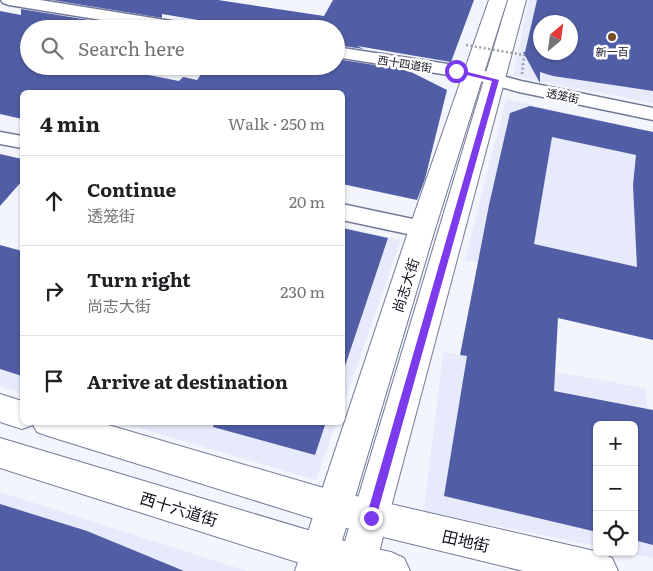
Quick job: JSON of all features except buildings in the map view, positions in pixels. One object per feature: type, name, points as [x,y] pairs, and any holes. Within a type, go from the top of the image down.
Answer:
[{"type":"main road","name":"尚志大街","points":[[368,568],[371,518],[485,77],[498,0]]},
{"type":"main road","name":"尚志大街","points":[[317,561],[422,229],[517,0]]},
{"type":"main road","points":[[0,408],[20,414]]},
{"type":"main road","points":[[58,425],[334,508]]},
{"type":"main road","name":"西十六道街","points":[[0,453],[317,561],[368,568]]},
{"type":"main road","name":"田地街","points":[[334,508],[599,571]]},
{"type":"street","points":[[9,0],[134,20]]},
{"type":"street","name":"西十四道街","points":[[345,54],[485,77]]},
{"type":"street","name":"透笼街","points":[[485,77],[653,114]]},
{"type":"street","points":[[0,138],[20,142]]},
{"type":"street","points":[[345,213],[422,229]]},
{"type":"path","points":[[466,46],[524,55],[523,69]]},
{"type":"shaded area","name":"新一百","points":[[529,0],[653,0],[653,103],[513,76]]},
{"type":"shaded area","points":[[506,99],[653,132],[653,298],[465,260]]},
{"type":"shaded area","points":[[345,227],[401,240],[345,399]]},
{"type":"shaded area","points":[[0,259],[20,265],[20,392],[0,386]]},
{"type":"shaded area","points":[[443,352],[645,388],[653,439],[653,558],[638,555],[638,421],[593,421],[593,545],[424,511]]},
{"type":"shaded area","points":[[129,425],[335,425],[316,480]]},
{"type":"shaded area","points":[[0,492],[247,571],[0,571]]},
{"type":"place","name":"新一百","points":[[612,37]]},
{"type":"route","points":[[371,518],[496,80],[456,71]]}]
